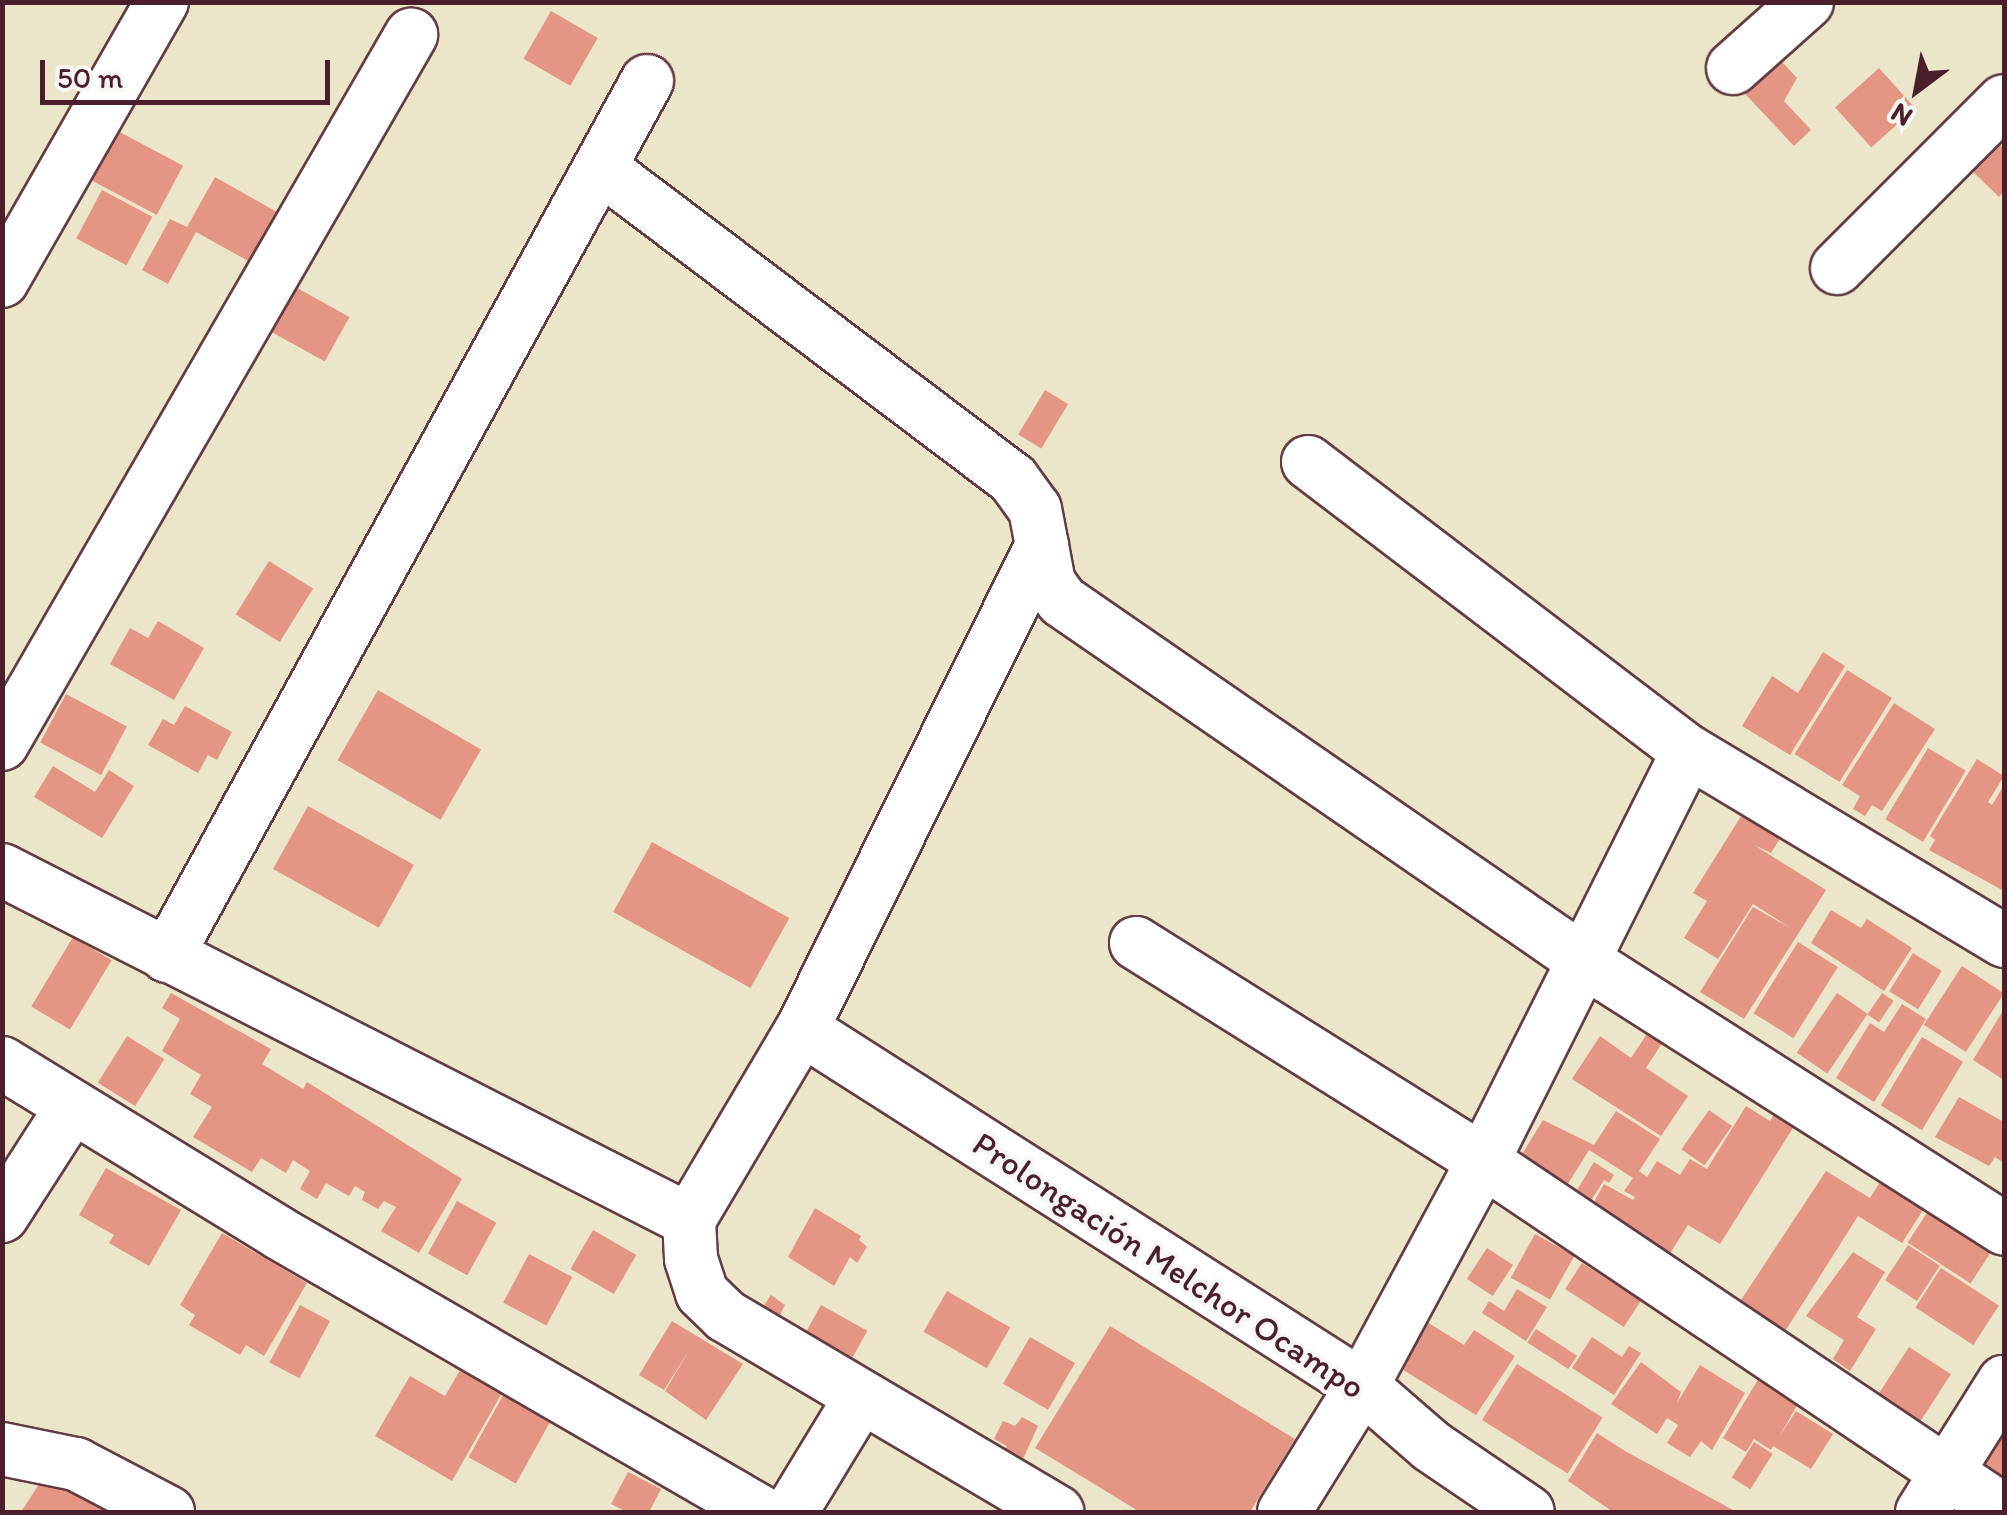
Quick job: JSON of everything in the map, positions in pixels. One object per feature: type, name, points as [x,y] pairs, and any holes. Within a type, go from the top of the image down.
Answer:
[{"type":"street","points":[[2,281],[162,2]]},
{"type":"street","points":[[1733,68],[1807,2]]},
{"type":"street","points":[[2,744],[411,35]]},
{"type":"street","points":[[167,956],[647,81]]},
{"type":"street","points":[[1837,268],[2004,101]]},
{"type":"street","points":[[601,168],[1013,479],[1034,509],[1049,583],[1062,600],[1584,962],[2004,1229]]},
{"type":"street","points":[[1308,462],[1688,751],[2004,941]]},
{"type":"street","points":[[1042,544],[802,1029],[689,1220],[691,1259],[702,1293],[726,1316],[1058,1512]]},
{"type":"street","points":[[1284,1512],[1362,1386],[1483,1161],[1688,751]]},
{"type":"street","points":[[2,870],[689,1220]]},
{"type":"street","points":[[1136,943],[1483,1161],[1934,1493],[2004,1511]]},
{"type":"street","name":"Prolongación Melchor Ocampo","points":[[802,1029],[1362,1386],[1431,1446],[1528,1512]]},
{"type":"street","points":[[2,1063],[278,1233],[761,1512]]},
{"type":"street","points":[[2,1216],[72,1106]]},
{"type":"street","points":[[1934,1493],[2004,1382]]},
{"type":"street","points":[[1362,1386],[1440,1428],[1566,1512]]},
{"type":"street","points":[[791,1512],[861,1397]]},
{"type":"street","points":[[2,1448],[76,1464],[168,1512]]},
{"type":"building","points":[[551,11],[598,38],[570,86],[524,59]]},
{"type":"building","points":[[1770,49],[1797,78],[1784,101],[1811,130],[1794,146],[1734,82]]},
{"type":"building","points":[[1879,68],[1915,108],[1871,148],[1835,107]]},
{"type":"building","points":[[116,130],[183,166],[157,215],[90,179]]},
{"type":"building","points":[[1988,133],[2004,149],[2004,191],[1999,197],[1962,161]]},
{"type":"building","points":[[215,177],[277,212],[250,262],[196,232],[168,284],[142,270],[170,219],[187,227]]},
{"type":"building","points":[[102,190],[152,217],[127,265],[76,239]]},
{"type":"building","points":[[290,284],[349,317],[325,362],[265,329]]},
{"type":"building","points":[[1045,390],[1068,404],[1041,448],[1018,435]]},
{"type":"building","points":[[269,561],[313,589],[280,642],[236,614]]},
{"type":"building","points":[[158,621],[204,648],[174,700],[110,664],[130,628],[148,638]]},
{"type":"building","points":[[1823,652],[1845,666],[1790,755],[1742,726],[1772,676],[1798,693]]},
{"type":"building","points":[[1847,670],[1892,698],[1839,782],[1795,754]]},
{"type":"building","points":[[378,690],[481,750],[441,820],[338,760]]},
{"type":"building","points":[[66,694],[127,726],[101,775],[40,743]]},
{"type":"building","points":[[1894,703],[1935,729],[1882,811],[1872,805],[1865,816],[1853,809],[1860,796],[1842,785]]},
{"type":"building","points":[[185,706],[232,732],[217,760],[208,755],[198,773],[148,745],[163,719],[174,725]]},
{"type":"building","points":[[1928,748],[1966,771],[1923,842],[1885,819]]},
{"type":"building","points":[[1977,759],[2004,776],[1988,802],[1992,805],[2004,785],[2004,891],[1929,850],[1935,840],[1930,836]]},
{"type":"building","points":[[53,766],[95,792],[109,770],[134,786],[102,838],[34,797]]},
{"type":"building","points":[[308,806],[414,865],[379,928],[273,869]]},
{"type":"building","points":[[1743,813],[1781,837],[1771,853],[1754,845],[1826,890],[1744,1019],[1700,992],[1753,907],[1792,929],[1753,904],[1718,959],[1684,938],[1707,901],[1693,893]]},
{"type":"building","points":[[652,842],[789,918],[751,988],[613,912]]},
{"type":"building","points":[[1831,910],[1861,928],[1867,919],[1912,948],[1884,991],[1811,943]]},
{"type":"building","points":[[73,937],[112,960],[70,1030],[31,1006]]},
{"type":"building","points":[[1798,942],[1838,967],[1793,1038],[1753,1013]]},
{"type":"building","points":[[1913,953],[1942,971],[1918,1009],[1889,991]]},
{"type":"building","points":[[1962,966],[2004,993],[1966,1052],[1924,1025]]},
{"type":"building","points":[[171,993],[271,1049],[262,1064],[303,1089],[307,1082],[462,1179],[419,1253],[381,1231],[396,1207],[384,1201],[378,1209],[362,1200],[365,1192],[355,1186],[349,1196],[326,1183],[317,1199],[300,1189],[310,1171],[293,1160],[286,1173],[261,1158],[252,1172],[193,1137],[212,1107],[190,1094],[201,1075],[162,1051],[180,1019],[162,1008]]},
{"type":"building","points":[[1837,993],[1868,1014],[1827,1073],[1797,1053]]},
{"type":"building","points":[[1882,993],[1894,1001],[1879,1022],[1867,1015]]},
{"type":"building","points":[[1902,1004],[1926,1019],[1874,1102],[1836,1078],[1870,1023],[1884,1032]]},
{"type":"building","points":[[2004,1009],[2004,1080],[1973,1060]]},
{"type":"building","points":[[1654,1023],[1664,1040],[1646,1068],[1688,1096],[1661,1136],[1572,1079],[1600,1036],[1631,1058]]},
{"type":"building","points":[[127,1036],[164,1059],[135,1106],[98,1083]]},
{"type":"building","points":[[1922,1037],[1963,1062],[1922,1130],[1881,1106]]},
{"type":"building","points":[[1959,1097],[2004,1122],[2004,1163],[1995,1157],[1989,1166],[1935,1137]]},
{"type":"building","points":[[1781,1103],[1801,1115],[1720,1244],[1688,1225],[1667,1258],[1606,1220],[1611,1213],[1594,1202],[1604,1184],[1633,1200],[1635,1197],[1624,1191],[1633,1178],[1589,1150],[1566,1187],[1521,1156],[1543,1120],[1594,1145],[1616,1111],[1660,1139],[1639,1171],[1647,1177],[1657,1161],[1680,1175],[1690,1159],[1707,1169],[1746,1106],[1770,1121]]},
{"type":"building","points":[[1709,1110],[1732,1126],[1704,1165],[1681,1149]]},
{"type":"building","points":[[1594,1162],[1614,1175],[1609,1183],[1604,1180],[1589,1204],[1574,1195]]},
{"type":"building","points":[[106,1168],[181,1210],[149,1266],[109,1243],[114,1235],[79,1215]]},
{"type":"building","points":[[1826,1171],[1870,1198],[1887,1171],[1930,1199],[1902,1243],[1858,1216],[1784,1333],[1739,1303]]},
{"type":"building","points":[[1936,1199],[1999,1240],[1971,1283],[1908,1243]]},
{"type":"building","points":[[457,1201],[496,1223],[467,1275],[428,1253]]},
{"type":"building","points":[[815,1208],[861,1236],[859,1240],[867,1247],[857,1263],[850,1257],[834,1286],[788,1257]]},
{"type":"building","points":[[593,1230],[636,1255],[614,1294],[570,1269]]},
{"type":"building","points":[[222,1233],[307,1283],[264,1356],[246,1345],[240,1355],[189,1325],[195,1315],[180,1305]]},
{"type":"building","points":[[1535,1234],[1574,1256],[1550,1300],[1511,1278]]},
{"type":"building","points":[[1908,1245],[1940,1266],[1917,1301],[1885,1280]]},
{"type":"building","points":[[1487,1248],[1513,1265],[1493,1296],[1467,1279]]},
{"type":"building","points":[[1853,1252],[1885,1272],[1857,1317],[1876,1329],[1850,1371],[1833,1359],[1844,1340],[1806,1316]]},
{"type":"building","points":[[529,1254],[572,1277],[546,1326],[503,1303]]},
{"type":"building","points":[[1582,1263],[1641,1301],[1624,1327],[1565,1289]]},
{"type":"building","points":[[1941,1268],[1999,1306],[1973,1345],[1915,1307]]},
{"type":"building","points":[[1517,1289],[1547,1307],[1526,1341],[1482,1313],[1489,1301],[1504,1311]]},
{"type":"building","points":[[947,1291],[1010,1328],[987,1368],[924,1332]]},
{"type":"building","points":[[771,1295],[785,1305],[776,1323],[759,1313]]},
{"type":"building","points":[[300,1305],[330,1321],[300,1378],[269,1362]]},
{"type":"building","points":[[821,1305],[867,1331],[847,1367],[801,1341]]},
{"type":"building","points":[[1422,1319],[1464,1345],[1474,1330],[1515,1356],[1476,1415],[1392,1363]]},
{"type":"building","points":[[672,1321],[743,1364],[706,1420],[665,1391],[690,1349],[664,1390],[639,1375]]},
{"type":"building","points":[[1110,1326],[1295,1439],[1250,1512],[1140,1512],[1035,1448]]},
{"type":"building","points":[[1536,1329],[1577,1356],[1568,1369],[1527,1342]]},
{"type":"building","points":[[1030,1337],[1075,1363],[1048,1410],[1003,1384]]},
{"type":"building","points":[[1592,1337],[1622,1357],[1629,1346],[1641,1353],[1614,1395],[1572,1368]]},
{"type":"building","points":[[1909,1347],[1951,1374],[1919,1423],[1877,1396]]},
{"type":"building","points":[[466,1360],[507,1384],[452,1481],[375,1436],[410,1376],[445,1396]]},
{"type":"building","points":[[1641,1362],[1681,1392],[1677,1403],[1700,1365],[1745,1393],[1712,1450],[1701,1441],[1690,1457],[1667,1443],[1678,1425],[1667,1418],[1657,1434],[1611,1404]]},
{"type":"building","points":[[1517,1364],[1603,1418],[1568,1473],[1482,1420]]},
{"type":"building","points":[[1759,1378],[1799,1402],[1779,1437],[1796,1411],[1833,1434],[1811,1469],[1754,1439],[1746,1452],[1723,1438]]},
{"type":"building","points":[[506,1390],[553,1416],[516,1484],[469,1457]]},
{"type":"building","points":[[1022,1417],[1038,1426],[1022,1461],[1004,1453],[1007,1446],[994,1439],[1003,1421],[1015,1426]]},
{"type":"building","points":[[2004,1427],[2004,1480],[1979,1463]]},
{"type":"building","points":[[1597,1433],[1733,1510],[1613,1512],[1568,1481]]},
{"type":"building","points":[[1754,1442],[1773,1454],[1750,1489],[1732,1478]]},
{"type":"building","points":[[52,1464],[128,1512],[21,1512]]},
{"type":"building","points":[[628,1472],[661,1489],[649,1512],[627,1512],[611,1504]]}]
